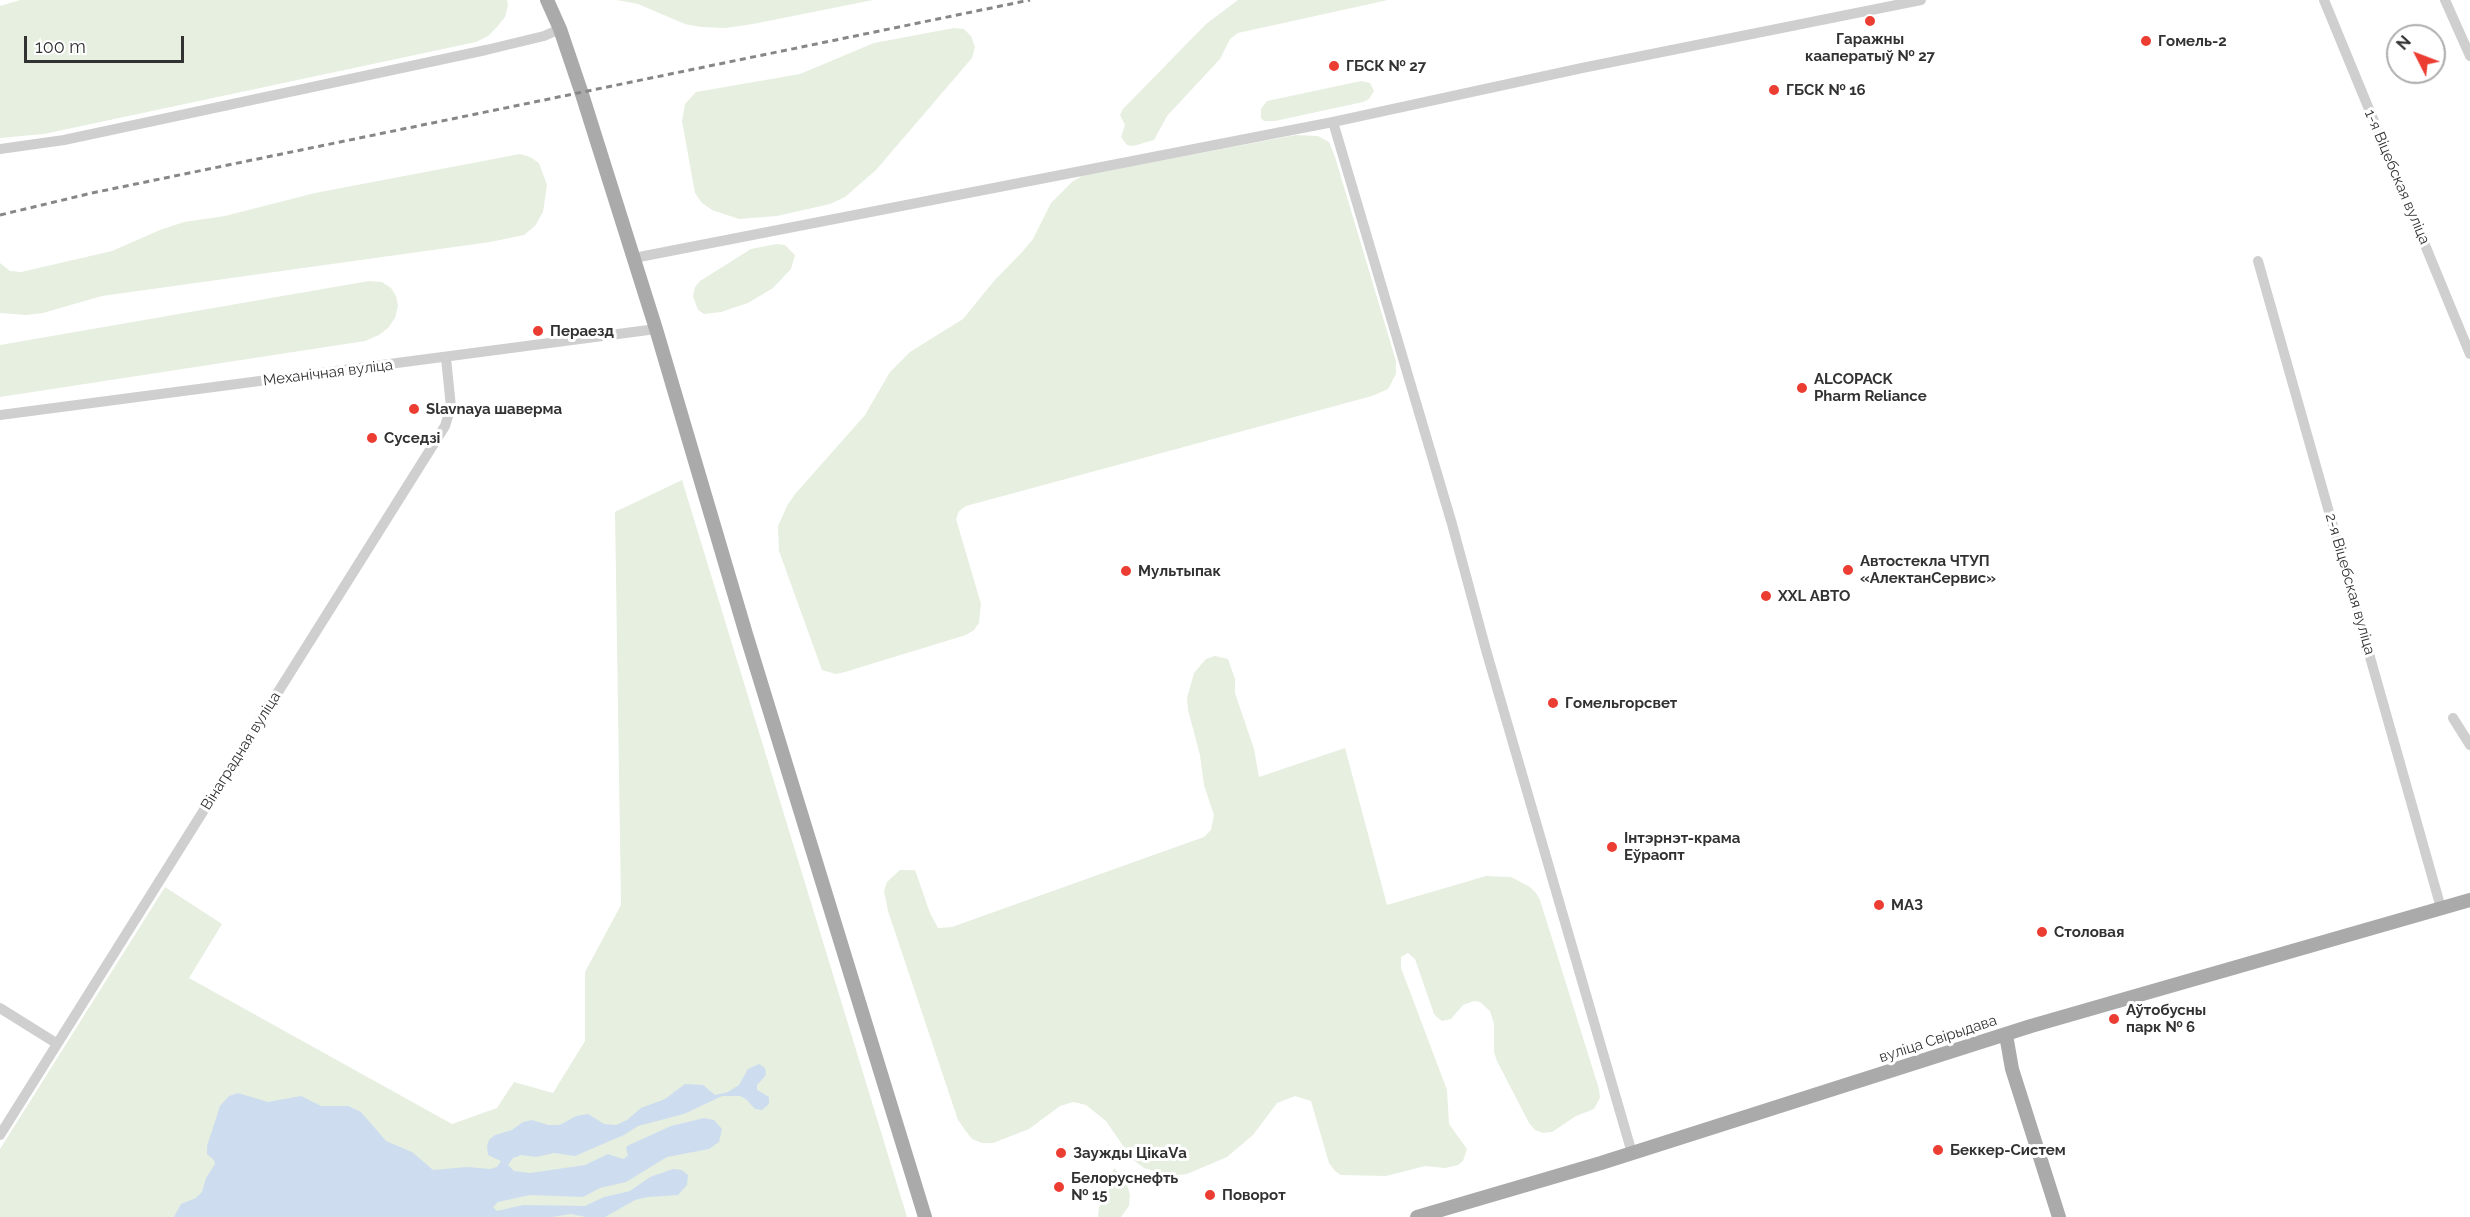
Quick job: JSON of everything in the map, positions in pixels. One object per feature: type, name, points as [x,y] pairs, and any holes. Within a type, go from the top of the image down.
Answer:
[{"type":"main road","points":[[547,0],[560,29],[634,258],[925,1217]]},
{"type":"main road","name":"вуліца Свірыдава","points":[[1417,1217],[1632,1153],[2006,1035],[2470,900]]},
{"type":"main road","points":[[2006,1035],[2012,1069],[2059,1217]]},
{"type":"street","points":[[634,258],[1333,122],[1582,68],[1921,0]]},
{"type":"street","name":"1-я Віцебская вуліца","points":[[2324,0],[2470,354]]},
{"type":"street","points":[[2445,0],[2470,56]]},
{"type":"street","points":[[0,148],[75,138],[486,50],[544,36],[560,29]]},
{"type":"street","points":[[1333,122],[1452,524],[1486,650],[1632,1153]]},
{"type":"street","name":"2-я Віцебская вуліца","points":[[2258,261],[2441,908]]},
{"type":"street","name":"Механічная вуліца","points":[[0,415],[656,329]]},
{"type":"street","name":"Вінаградная вуліца","points":[[0,1135],[445,426],[451,407],[446,358]]},
{"type":"street","points":[[2453,718],[2470,745]]},
{"type":"street","points":[[0,1008],[56,1043]]},
{"type":"green space","points":[[20,0],[507,0],[508,5],[505,17],[497,27],[488,36],[476,42],[44,134],[0,138],[0,6]]},
{"type":"green space","points":[[617,0],[873,0],[725,28],[685,24],[638,4]]},
{"type":"green space","points":[[1238,0],[1388,0],[1238,33],[1230,39],[1220,59],[1167,116],[1154,140],[1133,146],[1127,145],[1121,137],[1125,125],[1120,115],[1123,109],[1206,24]]},
{"type":"green space","points":[[954,28],[964,29],[971,36],[975,47],[972,58],[876,170],[845,197],[830,204],[777,216],[739,219],[712,210],[702,203],[695,193],[682,121],[685,104],[696,92],[800,74],[874,43]]},
{"type":"green space","points":[[1361,81],[1370,83],[1374,91],[1369,99],[1363,102],[1275,121],[1264,121],[1261,118],[1261,109],[1267,101]]},
{"type":"green space","points":[[1296,135],[1318,136],[1329,142],[1335,157],[1396,361],[1396,374],[1388,389],[1372,396],[966,506],[959,511],[956,519],[981,604],[979,623],[974,630],[966,635],[845,672],[836,674],[822,670],[779,551],[778,526],[796,493],[865,415],[890,372],[910,352],[963,319],[1033,239],[1051,203],[1073,181],[1084,175]]},
{"type":"green space","points":[[520,154],[539,163],[547,185],[543,212],[535,226],[524,235],[490,242],[102,296],[43,313],[26,315],[0,313],[0,263],[10,271],[21,272],[112,251],[184,222],[225,216],[315,193]]},
{"type":"green space","points":[[776,244],[785,245],[795,255],[791,269],[773,288],[748,303],[721,312],[704,314],[698,310],[693,296],[695,287],[700,281],[751,249]]},
{"type":"green space","points":[[369,281],[382,282],[391,288],[398,306],[395,318],[388,328],[365,341],[0,397],[0,345]]},
{"type":"green space","points":[[682,480],[907,1217],[0,1217],[0,1149],[165,887],[222,924],[189,978],[452,1124],[497,1108],[514,1082],[553,1093],[585,1041],[585,972],[621,905],[615,512]]},
{"type":"green space","points":[[1215,656],[1228,659],[1235,679],[1235,693],[1254,749],[1259,777],[1345,748],[1387,905],[1486,876],[1511,877],[1530,887],[1536,893],[1599,1089],[1600,1098],[1594,1109],[1576,1116],[1552,1132],[1543,1133],[1535,1130],[1529,1123],[1497,1061],[1494,1052],[1494,1024],[1490,1011],[1480,1002],[1474,1001],[1463,1005],[1451,1019],[1442,1021],[1434,1014],[1415,959],[1408,953],[1401,957],[1401,968],[1447,1090],[1449,1124],[1467,1149],[1463,1161],[1458,1165],[1445,1168],[1425,1166],[1386,1176],[1341,1175],[1329,1163],[1311,1101],[1295,1096],[1277,1103],[1253,1135],[1227,1157],[1187,1174],[1171,1176],[1144,1168],[1132,1159],[1106,1121],[1086,1105],[1073,1102],[1060,1106],[1029,1129],[993,1143],[982,1143],[972,1139],[958,1120],[888,911],[884,891],[887,882],[900,870],[915,870],[930,913],[938,928],[952,927],[1204,837],[1211,830],[1214,815],[1204,785],[1200,755],[1187,698],[1194,673],[1206,659]]},
{"type":"green space","points":[[1114,1168],[1126,1182],[1130,1195],[1129,1206],[1121,1217],[1098,1217],[1099,1207]]},
{"type":"water","points":[[759,1064],[765,1068],[766,1075],[757,1085],[757,1090],[769,1097],[769,1104],[762,1110],[755,1109],[740,1096],[722,1096],[684,1114],[638,1126],[624,1135],[575,1156],[554,1153],[536,1157],[521,1155],[513,1158],[508,1165],[514,1171],[530,1173],[585,1165],[608,1154],[623,1159],[628,1156],[626,1147],[629,1145],[671,1126],[704,1118],[714,1120],[722,1129],[719,1142],[709,1149],[667,1157],[626,1182],[600,1188],[583,1197],[530,1195],[498,1202],[493,1207],[497,1211],[523,1205],[585,1206],[604,1197],[630,1191],[650,1177],[673,1169],[682,1170],[688,1175],[687,1185],[678,1195],[635,1200],[605,1217],[571,1214],[552,1217],[174,1217],[181,1204],[196,1198],[202,1192],[206,1178],[215,1164],[207,1154],[207,1146],[220,1106],[229,1096],[238,1093],[268,1102],[301,1096],[321,1106],[348,1106],[361,1112],[386,1141],[412,1152],[433,1170],[467,1167],[490,1169],[497,1167],[501,1161],[488,1155],[489,1140],[495,1135],[512,1130],[523,1122],[532,1120],[548,1125],[560,1125],[576,1116],[588,1114],[604,1124],[616,1125],[627,1120],[641,1108],[665,1099],[685,1084],[703,1085],[715,1095],[728,1092],[739,1085],[748,1069]]},
{"type":"railway","points":[[0,215],[92,193],[1030,0]]},
{"type":"place","name":"Гаражны кааператыў № 27","points":[[1870,21]]},
{"type":"place","name":"Гомель-2","points":[[2146,41]]},
{"type":"place","name":"ГБСК № 27","points":[[1334,66]]},
{"type":"place","name":"ГБСК № 16","points":[[1774,90]]},
{"type":"place","name":"Пераезд","points":[[538,331]]},
{"type":"place","name":"ALCOPACK Pharm Reliance","points":[[1802,388]]},
{"type":"place","name":"Slavnaya шаверма","points":[[414,409]]},
{"type":"place","name":"Суседзі","points":[[372,438]]},
{"type":"place","name":"Автостекла ЧТУП «АлектанСервис»","points":[[1848,570]]},
{"type":"place","name":"Мультыпак","points":[[1126,571]]},
{"type":"place","name":"XXL АВТО","points":[[1766,596]]},
{"type":"place","name":"Гомельгорсвет","points":[[1553,703]]},
{"type":"place","name":"Інтэрнэт-крама Еўраопт","points":[[1612,847]]},
{"type":"place","name":"МАЗ","points":[[1879,905]]},
{"type":"place","name":"Столовая","points":[[2042,932]]},
{"type":"place","name":"Аўтобусны парк № 6","points":[[2114,1019]]},
{"type":"place","name":"Беккер-Систем","points":[[1938,1150]]},
{"type":"place","name":"Заужды ЦікаVа","points":[[1061,1153]]},
{"type":"place","name":"Белоруснефть № 15","points":[[1059,1187]]},
{"type":"place","name":"Поворот","points":[[1210,1195]]}]
